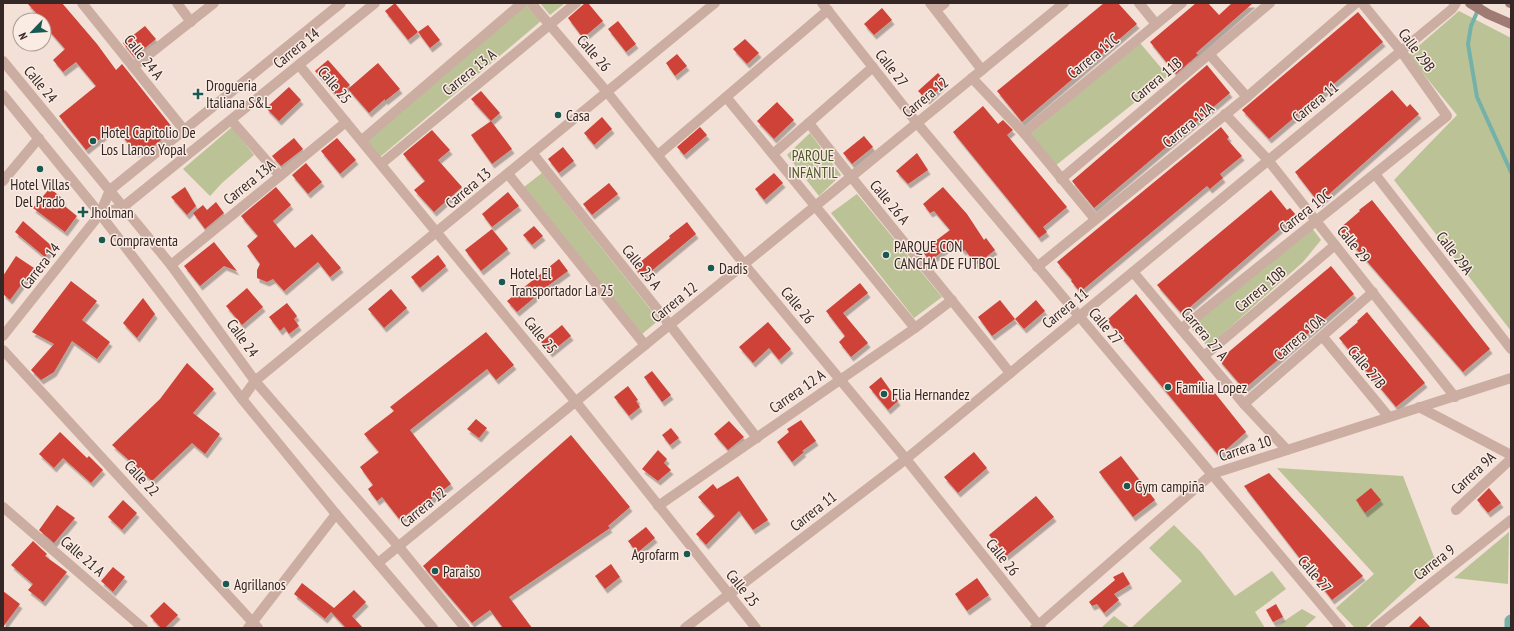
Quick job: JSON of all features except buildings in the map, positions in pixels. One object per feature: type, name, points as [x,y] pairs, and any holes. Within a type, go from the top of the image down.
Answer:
[{"type":"main road","points":[[1470,3],[1488,14],[1511,24]]},
{"type":"street","name":"Calle 24 A","points":[[82,3],[184,130]]},
{"type":"street","points":[[177,3],[191,22]]},
{"type":"street","points":[[133,67],[214,3]]},
{"type":"street","name":"Carrera 14","points":[[3,336],[100,214],[110,190],[341,3]]},
{"type":"street","name":"Carrera 14","points":[[100,214],[123,207],[375,3]]},
{"type":"street","name":"Carrera 13 A","points":[[362,140],[522,3]]},
{"type":"street","name":"Calle 26","points":[[531,3],[608,92],[744,264],[906,459],[1038,627]]},
{"type":"street","name":"Carrera 13 A","points":[[381,164],[576,3]]},
{"type":"street","name":"Carrera 13","points":[[242,399],[255,381],[715,3]]},
{"type":"street","points":[[945,3],[933,7],[982,70]]},
{"type":"street","name":"Carrera 12","points":[[378,563],[1064,3]]},
{"type":"street","points":[[1139,3],[1156,24]]},
{"type":"street","name":"Carrera 11C","points":[[1024,133],[1182,3]]},
{"type":"street","name":"Carrera 11B","points":[[1062,179],[1270,3]]},
{"type":"street","name":"Carrera 11A","points":[[1037,267],[1247,97],[1356,3]]},
{"type":"street","name":"Calle 29B","points":[[1362,3],[1401,51],[1447,116]]},
{"type":"street","name":"Carrera 11","points":[[685,628],[906,459],[1452,9],[1456,3]]},
{"type":"street","points":[[658,155],[726,97],[825,7]]},
{"type":"street","name":"Calle 27","points":[[825,7],[917,123],[1078,317],[1341,628]]},
{"type":"street","points":[[1210,55],[1247,97]]},
{"type":"street","name":"Calle 24","points":[[3,61],[171,265],[255,381],[399,546],[465,628]]},
{"type":"street","name":"Calle 25","points":[[299,65],[438,232],[576,402],[756,628]]},
{"type":"street","points":[[774,154],[873,67]]},
{"type":"street","points":[[972,78],[1024,133],[1095,219]]},
{"type":"street","points":[[3,94],[100,214],[242,399],[336,514],[433,628]]},
{"type":"street","points":[[726,97],[774,154],[914,328]]},
{"type":"street","name":"Calle 29","points":[[1225,114],[1268,160],[1455,396]]},
{"type":"street","name":"Carrera 10C","points":[[1181,329],[1447,116]]},
{"type":"street","points":[[231,120],[280,176]]},
{"type":"street","name":"Carrera 13A","points":[[171,265],[346,122]]},
{"type":"street","name":"Calle 26 A","points":[[809,123],[850,177],[952,300],[1010,373]]},
{"type":"street","points":[[3,181],[38,138]]},
{"type":"street","name":"Calle 25 A","points":[[533,154],[670,325],[757,438]]},
{"type":"street","points":[[508,174],[645,345]]},
{"type":"street","name":"Calle 29A","points":[[1375,174],[1511,349]]},
{"type":"street","name":"Carrera 10B","points":[[1204,356],[1335,245]]},
{"type":"street","name":"Carrera 27 A","points":[[1133,272],[1244,404],[1287,450]]},
{"type":"street","name":"Carrera 10A","points":[[1244,404],[1373,292]]},
{"type":"street","name":"Carrera 12 A","points":[[658,506],[952,300]]},
{"type":"street","name":"Calle 27B","points":[[1323,337],[1388,416]]},
{"type":"street","name":"Calle 22","points":[[3,350],[253,626]]},
{"type":"street","name":"Carrera 10","points":[[1038,627],[1212,474],[1388,416],[1511,378]]},
{"type":"street","points":[[1419,407],[1511,455]]},
{"type":"street","name":"Carrera 9A","points":[[1456,510],[1511,459]]},
{"type":"street","name":"Calle 21 A","points":[[3,507],[143,628]]},
{"type":"street","points":[[253,626],[336,514]]},
{"type":"street","name":"Carrera 9","points":[[1375,628],[1511,520]]},
{"type":"green space","points":[[540,3],[565,3],[550,15]]},
{"type":"green space","points":[[525,4],[541,21],[380,157],[366,140]]},
{"type":"green space","points":[[1459,11],[1511,38],[1511,331],[1394,180],[1457,115],[1408,55]]},
{"type":"green space","points":[[1140,43],[1168,76],[1055,166],[1028,136]]},
{"type":"green space","points":[[232,127],[254,155],[222,183],[210,196],[183,169]]},
{"type":"green space","name":"PARQUE INFANTIL","points":[[810,133],[841,175],[819,196],[787,155]]},
{"type":"green space","points":[[542,173],[659,320],[642,334],[524,187]]},
{"type":"green space","name":"PARQUE CON CANCHA DE FUTBOL","points":[[857,194],[942,297],[914,318],[831,213]]},
{"type":"green space","points":[[1312,228],[1321,240],[1303,262],[1208,347],[1190,327]]},
{"type":"green space","points":[[1277,468],[1403,476],[1436,562],[1365,628],[1355,628],[1336,608],[1374,574]]},
{"type":"green space","points":[[1174,525],[1201,552],[1235,596],[1272,571],[1286,589],[1255,612],[1265,628],[1131,628],[1182,581],[1149,548]]},
{"type":"green space","points":[[1509,532],[1508,584],[1454,578]]},
{"type":"green space","points":[[1302,609],[1316,617],[1304,628],[1274,628]]},
{"type":"green space","points":[[1114,616],[1130,628],[1101,628]]},
{"type":"waterway","points":[[1481,3],[1471,26],[1468,44],[1477,97],[1511,172]]},
{"type":"waterway","points":[[1511,621],[1511,628]]},
{"type":"place","name":"Drogueria Italiana S&L","points":[[198,94]]},
{"type":"place","name":"Casa","points":[[558,115]]},
{"type":"place","name":"Hotel Capitolio De Los Llanos Yopal","points":[[93,141]]},
{"type":"place","name":"Hotel Villas Del Prado","points":[[40,169]]},
{"type":"place","name":"Jholman","points":[[83,212]]},
{"type":"place","name":"Compraventa","points":[[102,240]]},
{"type":"place","name":"PARQUE CON CANCHA DE FUTBOL","points":[[886,255]]},
{"type":"place","name":"Dadis","points":[[711,268]]},
{"type":"place","name":"Hotel El Transportador La 25","points":[[502,282]]},
{"type":"place","name":"Familia Lopez","points":[[1168,387]]},
{"type":"place","name":"Flia Hernandez","points":[[884,394]]},
{"type":"place","name":"Gym campiña","points":[[1127,486]]},
{"type":"place","name":"Agrofarm","points":[[687,554]]},
{"type":"place","name":"Paraiso","points":[[435,571]]},
{"type":"place","name":"Agrillanos","points":[[226,584]]}]
